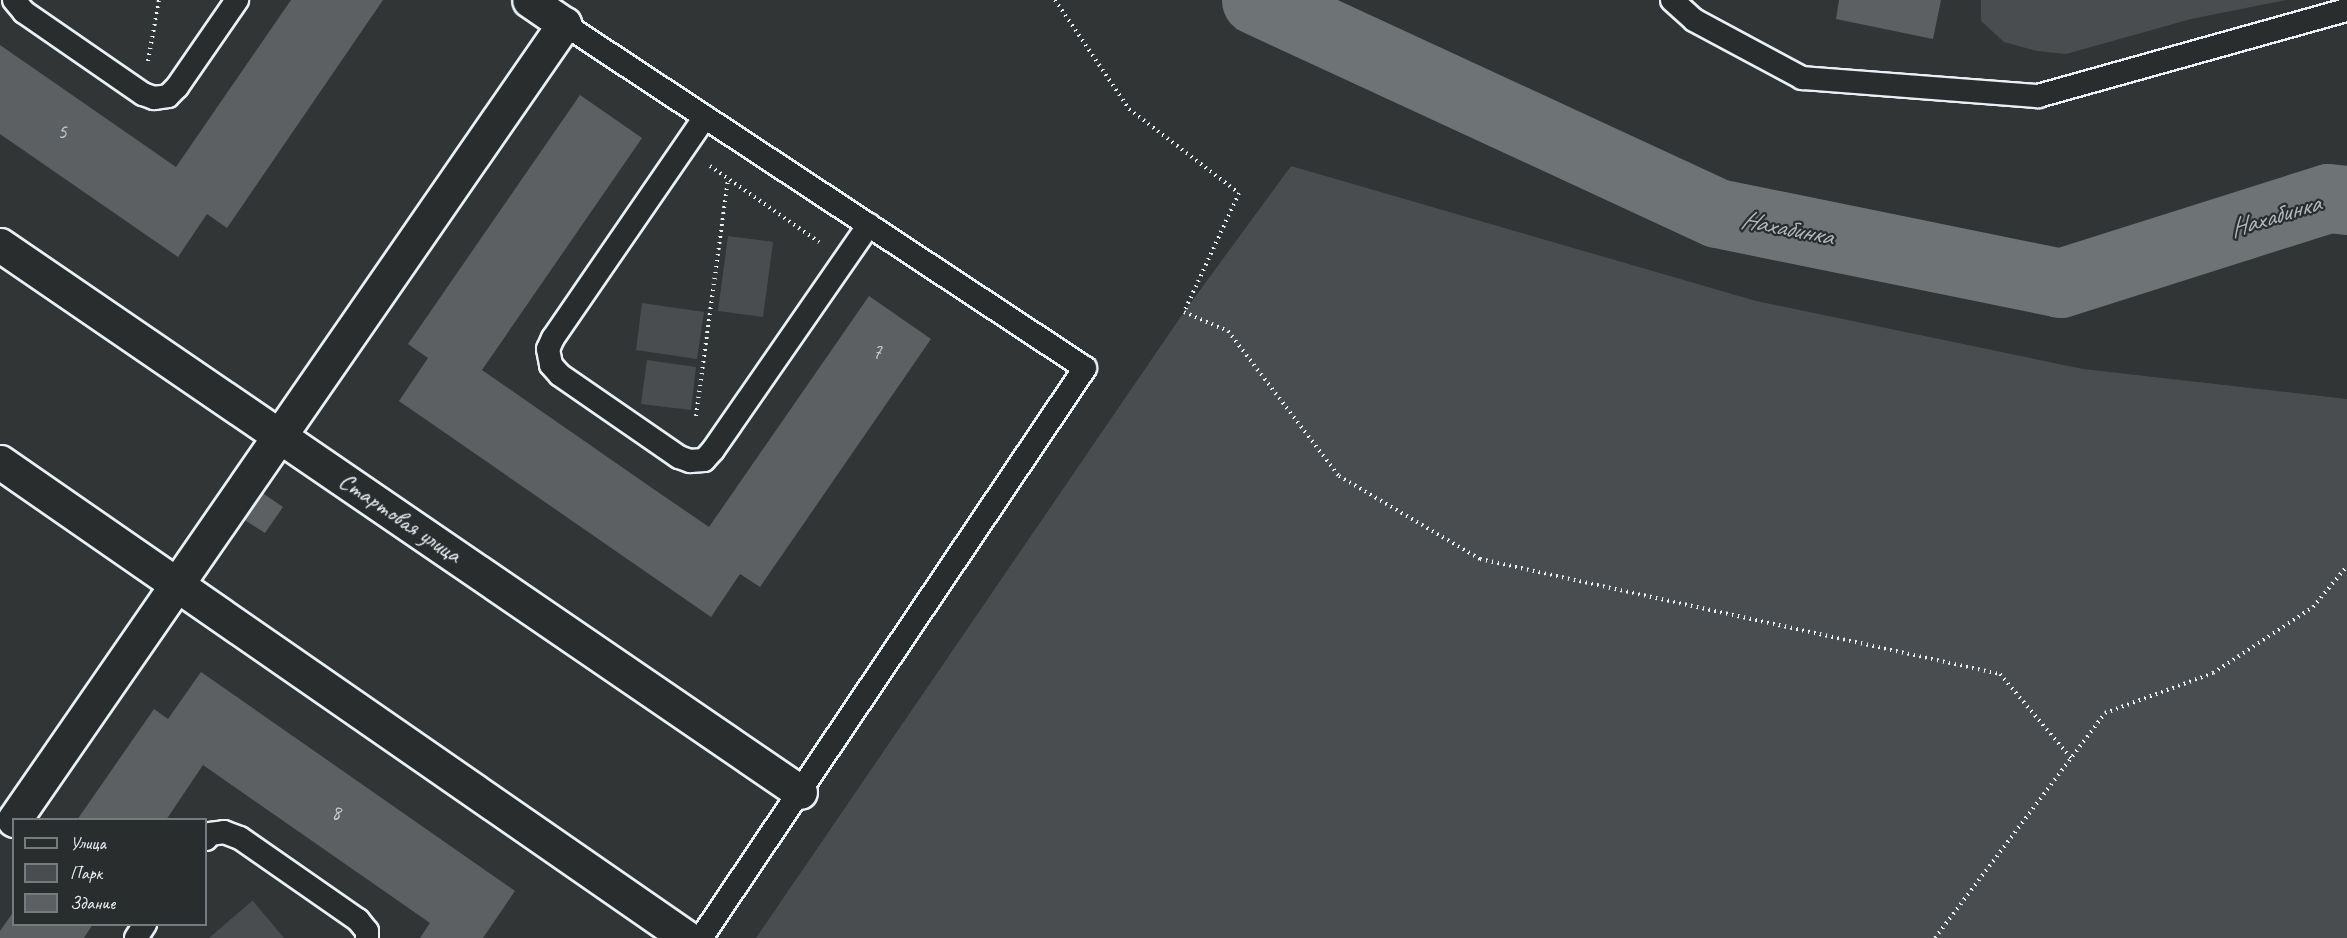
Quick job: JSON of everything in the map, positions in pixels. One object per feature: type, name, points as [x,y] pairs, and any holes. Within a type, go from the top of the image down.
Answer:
[{"type":"street","points":[[15,818],[564,24],[530,0]]},
{"type":"street","name":"Стартовая улица","points":[[0,245],[800,792]]},
{"type":"street","points":[[0,462],[687,938]]},
{"type":"street","points":[[0,839],[12,823]]},
{"type":"lane","points":[[14,0],[24,12],[143,94],[154,98],[168,96],[237,0]]},
{"type":"lane","points":[[1672,0],[1694,20],[1802,78],[2038,96],[2347,10]]},
{"type":"lane","points":[[564,24],[1085,368],[701,938]]},
{"type":"lane","points":[[705,117],[553,338],[548,349],[550,365],[560,375],[678,457],[690,461],[704,460],[713,450],[869,225]]},
{"type":"lane","points":[[207,838],[210,834],[224,832],[240,838],[358,920],[367,931],[367,938]]},
{"type":"path","points":[[143,94],[159,0]]},
{"type":"path","points":[[1055,0],[1129,109],[1239,193],[1184,312],[1228,331],[1339,476],[1480,559],[2000,674],[2071,758]]},
{"type":"path","points":[[684,148],[844,260]]},
{"type":"path","points":[[690,461],[728,179]]},
{"type":"path","points":[[1935,938],[2105,713],[2213,673],[2313,607],[2347,566]]},
{"type":"green space","points":[[1981,0],[2286,0],[2191,19],[2066,54],[2037,51],[2004,42],[1981,21]]},
{"type":"green space","points":[[1291,166],[1756,301],[2083,369],[2347,399],[2347,938],[756,938],[1184,312]]},
{"type":"green space","points":[[728,236],[773,242],[763,317],[718,311]]},
{"type":"green space","points":[[642,303],[704,312],[697,359],[636,350]]},
{"type":"green space","points":[[647,360],[696,367],[691,410],[641,404]]},
{"type":"green space","points":[[252,901],[284,938],[209,938]]},
{"type":"building","points":[[291,0],[383,0],[227,228],[207,214],[178,257],[0,134],[0,45],[176,167]]},
{"type":"building","points":[[1839,0],[1941,0],[1933,39],[1836,19]]},
{"type":"building","points":[[580,95],[642,138],[482,370],[709,527],[869,296],[931,339],[760,587],[740,574],[711,617],[399,401],[428,358],[408,344]]},
{"type":"building","points":[[261,492],[283,507],[265,533],[243,519]]},
{"type":"building","points":[[201,672],[515,891],[483,938],[420,938],[430,923],[203,765],[167,818],[78,818],[154,709],[168,719]]},
{"type":"building","points":[[12,914],[12,926],[92,926],[84,938],[0,938],[0,931]]},
{"type":"waterway","name":"Нахабинка","points":[[1256,0],[1717,213],[2060,283],[2328,198],[2347,200]]}]
